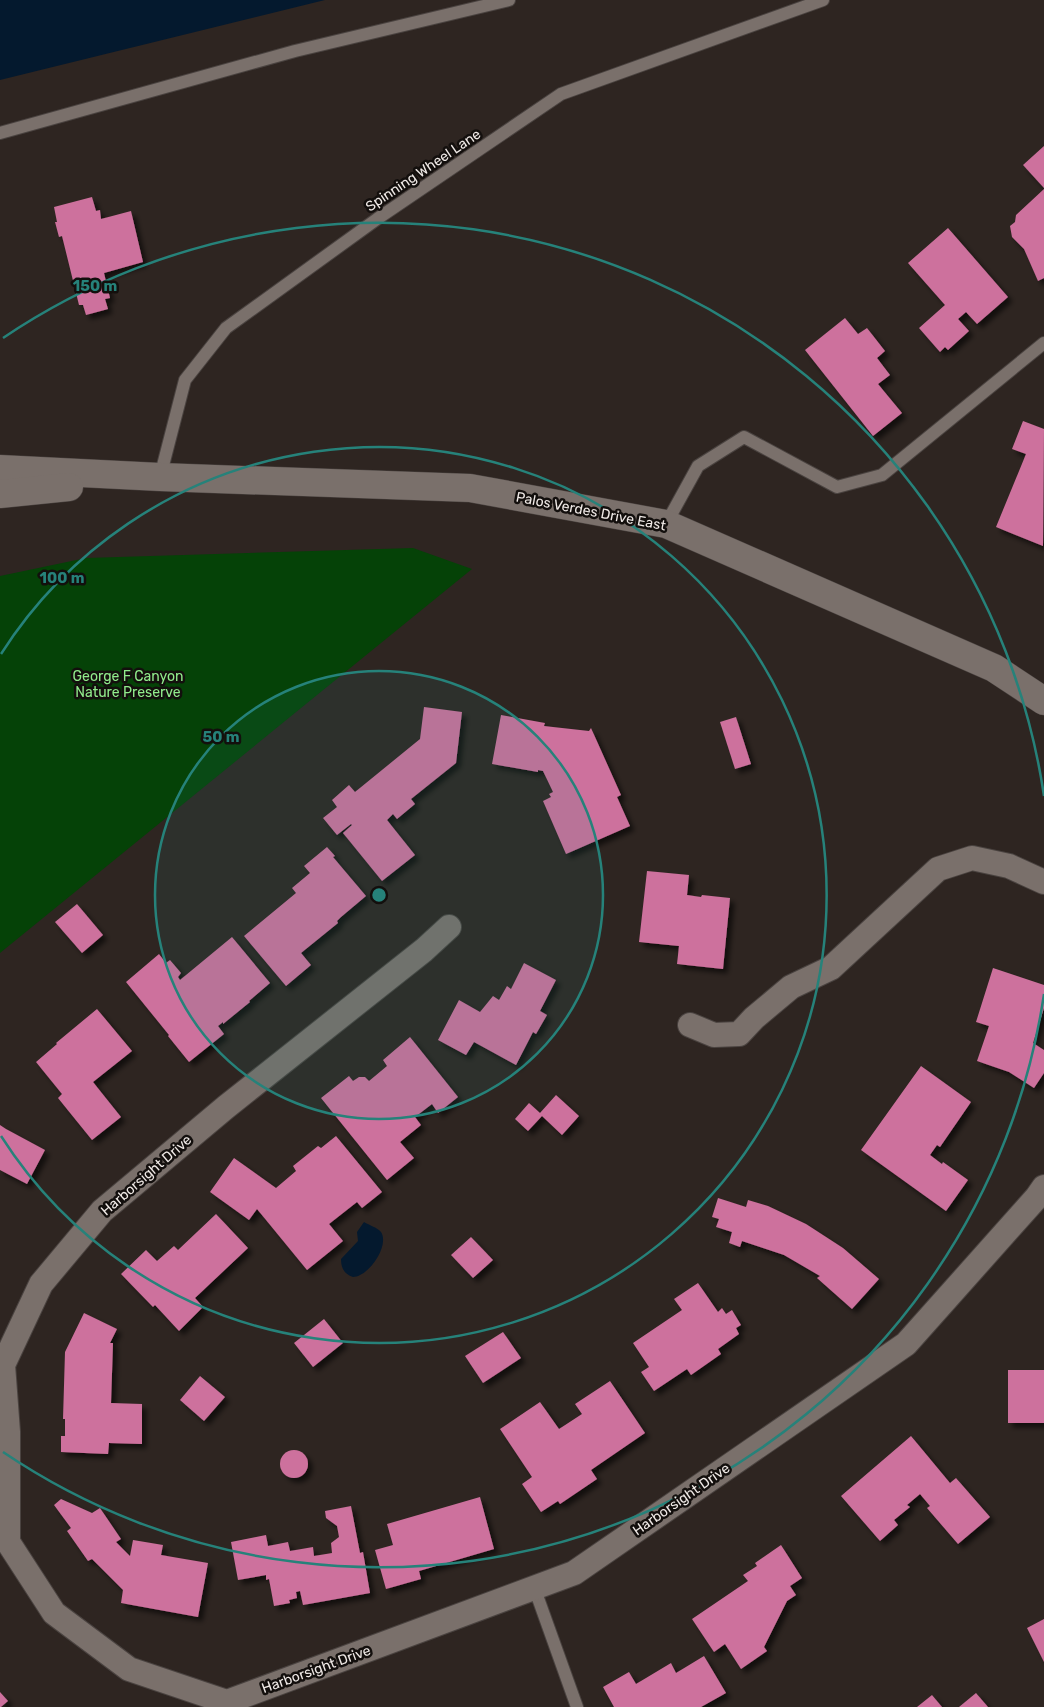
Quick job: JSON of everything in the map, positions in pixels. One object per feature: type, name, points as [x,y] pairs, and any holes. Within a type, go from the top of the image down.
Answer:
[{"type":"main road","name":"Palos Verdes Drive East","points":[[0,469],[160,477],[470,488],[666,524],[994,668],[1044,701]]},
{"type":"main road","name":"Palos Verdes Drive East","points":[[0,494],[160,477]]},
{"type":"street","points":[[690,1025],[714,1035],[739,1034],[754,1018],[791,988],[831,968],[938,869],[972,858],[1010,866],[1044,882]]},
{"type":"street","name":"Harborsight Drive","points":[[449,927],[424,950],[226,1107],[102,1210],[41,1284],[3,1365],[8,1432],[8,1542],[54,1614],[129,1669],[226,1704],[574,1573],[906,1344],[1031,1205],[1044,1188]]},
{"type":"lane","points":[[0,133],[295,51],[509,0]]},
{"type":"lane","name":"Spinning Wheel Lane","points":[[160,477],[185,380],[226,328],[377,220],[561,94],[824,0]]},
{"type":"lane","points":[[666,524],[698,466],[744,437],[837,487],[882,475],[1044,343]]},
{"type":"lane","points":[[534,1588],[577,1707]]},
{"type":"green space","name":"George F Canyon Nature Preserve","points":[[413,548],[472,569],[0,953],[0,576],[86,558]]},
{"type":"water","points":[[0,0],[325,0],[0,80]]},
{"type":"water","points":[[364,1222],[381,1232],[383,1245],[371,1266],[359,1276],[353,1277],[344,1270],[341,1259],[358,1241],[357,1232]]},
{"type":"building","points":[[1044,146],[1044,188],[1023,165]]},
{"type":"building","points":[[1044,189],[1044,278],[1038,281],[1024,249],[1012,237],[1010,226],[1015,222],[1016,215]]},
{"type":"building","points":[[92,197],[96,211],[100,210],[101,219],[131,211],[143,262],[104,273],[110,298],[105,299],[108,309],[86,315],[83,305],[79,305],[62,236],[59,237],[55,222],[57,222],[54,207]]},
{"type":"building","points":[[948,228],[1008,297],[977,324],[966,312],[958,319],[969,331],[948,350],[945,347],[940,352],[919,328],[945,305],[908,263]]},
{"type":"building","points":[[845,318],[858,334],[867,328],[885,351],[877,358],[890,375],[878,384],[902,413],[873,436],[805,350]]},
{"type":"building","points":[[1023,421],[1044,429],[1043,546],[996,527],[1026,454],[1012,449]]},
{"type":"building","points":[[424,707],[462,712],[456,763],[411,799],[415,804],[397,819],[393,814],[387,820],[415,855],[382,881],[343,833],[352,825],[337,835],[323,818],[337,807],[332,800],[349,785],[355,792],[420,739]]},
{"type":"building","points":[[501,715],[545,723],[544,726],[589,731],[591,728],[621,795],[617,797],[630,826],[566,854],[543,801],[551,797],[549,794],[553,792],[543,771],[538,770],[538,772],[492,764]]},
{"type":"building","points":[[736,717],[751,764],[735,769],[720,722]]},
{"type":"building","points":[[327,847],[335,856],[333,857],[366,896],[341,917],[337,921],[338,923],[301,953],[311,965],[286,986],[244,936],[296,893],[292,888],[310,873],[304,866]]},
{"type":"building","points":[[647,871],[689,875],[687,895],[730,898],[723,969],[677,964],[679,946],[639,942]]},
{"type":"building","points":[[77,904],[103,935],[82,953],[55,922]]},
{"type":"building","points":[[232,937],[270,983],[250,1002],[218,1026],[224,1034],[189,1062],[126,982],[159,954],[166,963],[170,960],[181,973],[178,977],[180,980]]},
{"type":"building","points":[[524,963],[556,980],[540,1011],[547,1015],[536,1034],[533,1032],[516,1065],[474,1042],[466,1055],[438,1040],[459,1000],[480,1012],[493,996],[499,1000],[507,986],[511,989]]},
{"type":"building","points":[[993,968],[1044,985],[1044,1008],[1033,1043],[1044,1050],[1044,1073],[1034,1088],[1009,1072],[977,1061],[989,1026],[976,1022]]},
{"type":"building","points":[[97,1009],[132,1051],[93,1082],[121,1117],[92,1140],[58,1098],[62,1094],[36,1062]]},
{"type":"building","points":[[410,1037],[458,1097],[438,1113],[432,1104],[415,1117],[421,1125],[400,1142],[414,1158],[387,1180],[321,1098],[349,1076],[353,1081],[359,1077],[365,1077],[369,1081],[387,1066],[383,1060]]},
{"type":"building","points":[[921,1066],[971,1102],[940,1147],[937,1145],[930,1155],[968,1180],[946,1211],[861,1150]]},
{"type":"building","points":[[556,1095],[579,1116],[562,1135],[542,1116],[528,1131],[515,1119],[529,1103],[540,1113]]},
{"type":"building","points":[[0,1125],[45,1150],[27,1184],[0,1170]]},
{"type":"building","points":[[336,1136],[382,1192],[362,1208],[357,1202],[329,1224],[343,1241],[307,1270],[257,1209],[249,1220],[210,1192],[234,1158],[276,1188],[296,1171],[293,1166],[318,1146],[321,1148]]},
{"type":"building","points":[[718,1198],[746,1207],[748,1200],[768,1206],[806,1224],[843,1248],[879,1279],[852,1309],[817,1278],[820,1276],[784,1255],[742,1241],[740,1247],[729,1243],[732,1232],[716,1227],[719,1219],[712,1217]]},
{"type":"building","points":[[216,1214],[248,1248],[195,1298],[203,1307],[179,1331],[155,1305],[153,1307],[121,1274],[146,1250],[157,1261],[174,1246],[178,1250]]},
{"type":"building","points":[[471,1237],[493,1260],[473,1278],[451,1255]]},
{"type":"building","points":[[698,1283],[718,1312],[722,1308],[726,1314],[732,1310],[741,1325],[736,1328],[739,1334],[718,1349],[721,1354],[691,1375],[687,1369],[654,1391],[641,1372],[649,1367],[633,1343],[682,1310],[674,1299]]},
{"type":"building","points":[[84,1313],[117,1329],[110,1343],[113,1343],[111,1403],[142,1404],[142,1444],[109,1443],[108,1454],[61,1452],[61,1436],[65,1436],[65,1419],[63,1419],[65,1352]]},
{"type":"building","points":[[324,1319],[343,1343],[313,1367],[294,1343]]},
{"type":"building","points":[[503,1332],[521,1358],[483,1383],[465,1356]]},
{"type":"building","points":[[1008,1370],[1044,1370],[1044,1423],[1008,1423]]},
{"type":"building","points":[[200,1376],[225,1397],[204,1421],[180,1400]]},
{"type":"building","points":[[610,1381],[645,1433],[591,1470],[597,1479],[560,1504],[558,1501],[541,1512],[522,1484],[532,1477],[500,1429],[540,1402],[559,1429],[582,1414],[575,1404]]},
{"type":"building","points":[[911,1436],[950,1483],[956,1478],[990,1517],[958,1544],[927,1508],[930,1506],[920,1494],[907,1505],[910,1507],[894,1520],[898,1525],[880,1541],[841,1496]]},
{"type":"building","points":[[294,1450],[304,1454],[308,1464],[304,1474],[294,1478],[284,1474],[280,1464],[284,1454]]},
{"type":"building","points":[[480,1497],[494,1549],[419,1571],[421,1579],[386,1589],[375,1550],[393,1545],[387,1524]]},
{"type":"building","points":[[61,1499],[92,1513],[100,1508],[121,1539],[116,1542],[130,1556],[133,1540],[163,1545],[161,1555],[208,1563],[198,1617],[121,1603],[123,1590],[92,1559],[88,1561],[67,1531],[71,1528],[54,1505]]},
{"type":"building","points":[[351,1506],[360,1553],[363,1552],[370,1593],[303,1605],[300,1591],[296,1592],[297,1598],[289,1600],[290,1603],[274,1606],[269,1579],[266,1580],[266,1575],[238,1580],[231,1542],[266,1535],[268,1546],[288,1542],[290,1551],[313,1547],[314,1556],[332,1553],[331,1543],[339,1537],[337,1526],[326,1518],[325,1511]]},
{"type":"building","points":[[781,1545],[802,1578],[790,1586],[796,1595],[787,1601],[764,1647],[767,1651],[741,1669],[725,1644],[714,1652],[692,1619],[748,1581],[743,1575],[757,1566],[755,1563]]},
{"type":"building","points":[[1044,1619],[1044,1662],[1027,1628]]},
{"type":"building","points":[[704,1656],[726,1693],[701,1707],[614,1707],[603,1687],[629,1672],[636,1684],[671,1663],[676,1673]]},
{"type":"building","points":[[0,1692],[8,1701],[1,1707],[0,1707]]},
{"type":"building","points":[[976,1693],[988,1707],[959,1707]]},
{"type":"building","points":[[932,1695],[942,1707],[917,1707]]}]
